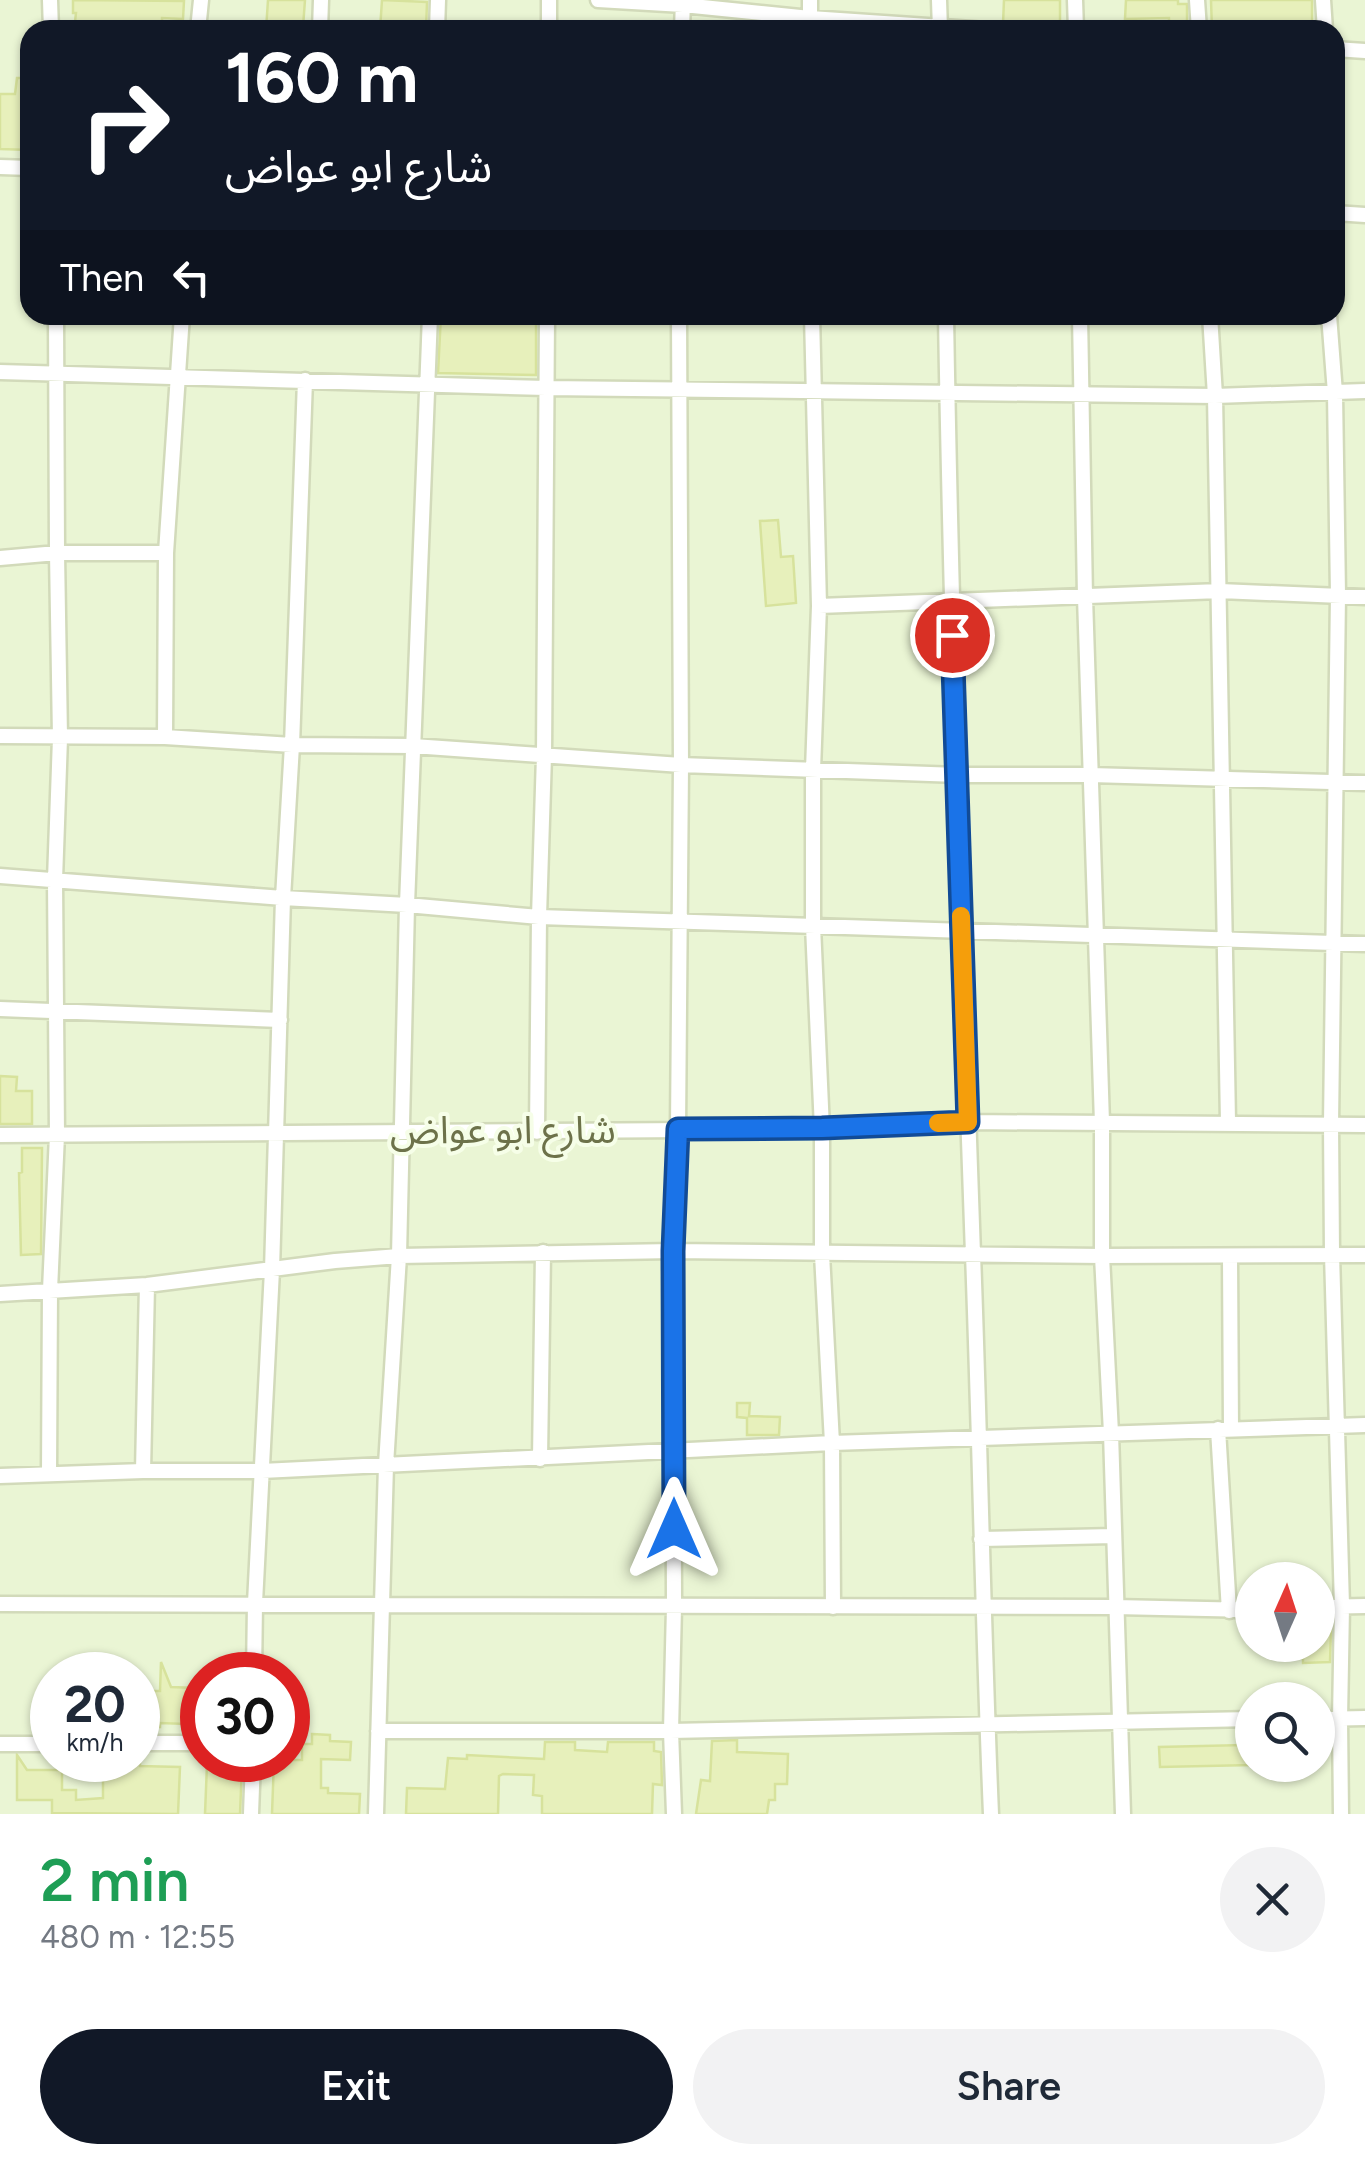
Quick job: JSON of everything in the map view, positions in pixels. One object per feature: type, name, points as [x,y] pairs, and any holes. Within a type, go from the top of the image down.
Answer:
[{"type":"street","points":[[598,0],[683,2],[787,20]]},
{"type":"street","points":[[49,1474],[60,738],[56,325]]},
{"type":"street","points":[[165,737],[166,553],[182,325]]},
{"type":"street","points":[[376,1814],[430,325]]},
{"type":"street","points":[[537,1132],[547,325]]},
{"type":"street","points":[[674,1814],[673,1251],[681,765],[679,325]]},
{"type":"street","points":[[812,325],[820,606],[813,770],[813,926],[822,1128],[822,1254],[832,1443],[833,1607]]},
{"type":"street","points":[[946,325],[951,600],[991,1814]]},
{"type":"street","points":[[1080,325],[1102,1123],[1102,1256],[1123,1814]]},
{"type":"street","points":[[1211,325],[1216,396],[1228,1122]]},
{"type":"street","points":[[1330,325],[1338,595],[1331,1124],[1342,1606],[1341,1814]]},
{"type":"street","points":[[0,372],[546,388],[1216,396],[1365,391]]},
{"type":"street","points":[[254,1652],[305,380]]},
{"type":"street","points":[[0,558],[56,553],[166,553]]},
{"type":"street","points":[[820,606],[1220,591],[1365,597]]},
{"type":"street","points":[[0,736],[413,746],[813,770],[1365,784]]},
{"type":"street","points":[[0,876],[539,917],[1365,944]]},
{"type":"street","points":[[0,1010],[280,1020]]},
{"type":"street","name":"شارع ابو عواض","points":[[0,1135],[537,1132],[968,1122],[1365,1125]]},
{"type":"street","points":[[0,1294],[147,1285],[398,1256],[673,1251],[1365,1255]]},
{"type":"street","points":[[540,1459],[543,1252]]},
{"type":"street","points":[[1229,1611],[1225,1429],[1230,1256]]},
{"type":"street","points":[[143,1471],[147,1285]]},
{"type":"street","points":[[0,1476],[262,1471],[979,1437],[1365,1426]]},
{"type":"street","points":[[981,1539],[1113,1536]]},
{"type":"street","points":[[0,1604],[1235,1611]]},
{"type":"street","points":[[1335,1606],[1365,1606]]},
{"type":"street","points":[[1335,1718],[1365,1718]]},
{"type":"street","points":[[378,1732],[671,1731],[1235,1720]]},
{"type":"street","points":[[0,1744],[30,1744]]},
{"type":"street","points":[[251,1814],[252,1782]]},
{"type":"shaded area","points":[[0,0],[1365,0],[1365,1814],[0,1814]]},
{"type":"building","points":[[73,0],[184,1],[183,19],[75,20]]},
{"type":"building","points":[[268,0],[305,0],[304,20],[267,20]]},
{"type":"building","points":[[382,0],[427,2],[426,20],[381,20]]},
{"type":"building","points":[[1004,0],[1060,0],[1060,20],[1003,20]]},
{"type":"building","points":[[1126,0],[1178,0],[1178,4],[1187,4],[1187,20],[1125,19]]},
{"type":"building","points":[[1211,0],[1312,0],[1312,20],[1212,20]]},
{"type":"building","points":[[20,78],[20,150],[0,149],[0,94],[15,94]]},
{"type":"building","points":[[440,325],[536,325],[536,375],[438,373]]},
{"type":"building","points":[[778,520],[781,557],[793,556],[796,603],[766,606],[760,521]]},
{"type":"building","points":[[0,1076],[17,1077],[16,1091],[32,1091],[32,1124],[0,1124]]},
{"type":"building","points":[[22,1148],[42,1148],[41,1254],[21,1255]]},
{"type":"building","points":[[737,1403],[750,1403],[749,1416],[780,1417],[779,1435],[747,1435],[747,1418],[737,1417]]},
{"type":"building","points":[[161,1662],[171,1687],[180,1687],[180,1724],[160,1723]]},
{"type":"building","points":[[312,1734],[330,1735],[330,1741],[351,1742],[350,1760],[321,1759],[321,1788],[328,1788],[328,1793],[360,1794],[359,1814],[272,1814],[273,1782],[310,1782]]},
{"type":"building","points":[[737,1740],[737,1752],[788,1754],[787,1784],[775,1784],[775,1800],[769,1800],[767,1814],[696,1814],[701,1780],[710,1781],[712,1741]]},
{"type":"building","points":[[545,1742],[575,1742],[575,1750],[607,1752],[608,1742],[654,1742],[654,1751],[661,1752],[662,1785],[653,1784],[652,1814],[542,1814],[542,1796],[533,1795],[534,1775],[503,1774],[499,1776],[498,1814],[406,1814],[407,1788],[445,1789],[448,1758],[467,1759],[467,1755],[544,1759]]},
{"type":"building","points":[[1235,1745],[1235,1765],[1160,1767],[1159,1747]]},
{"type":"building","points":[[17,1755],[30,1770],[30,1782],[62,1782],[62,1790],[76,1790],[76,1800],[103,1798],[103,1782],[160,1782],[160,1766],[180,1767],[178,1814],[52,1813],[52,1800],[17,1800]]},
{"type":"building","points":[[206,1782],[241,1782],[240,1814],[205,1814]]},
{"type":"slow traffic","points":[[938,1123],[968,1122],[961,916]]},
{"type":"route","points":[[674,1529],[673,1251],[678,1129],[968,1122],[952,635]]}]
